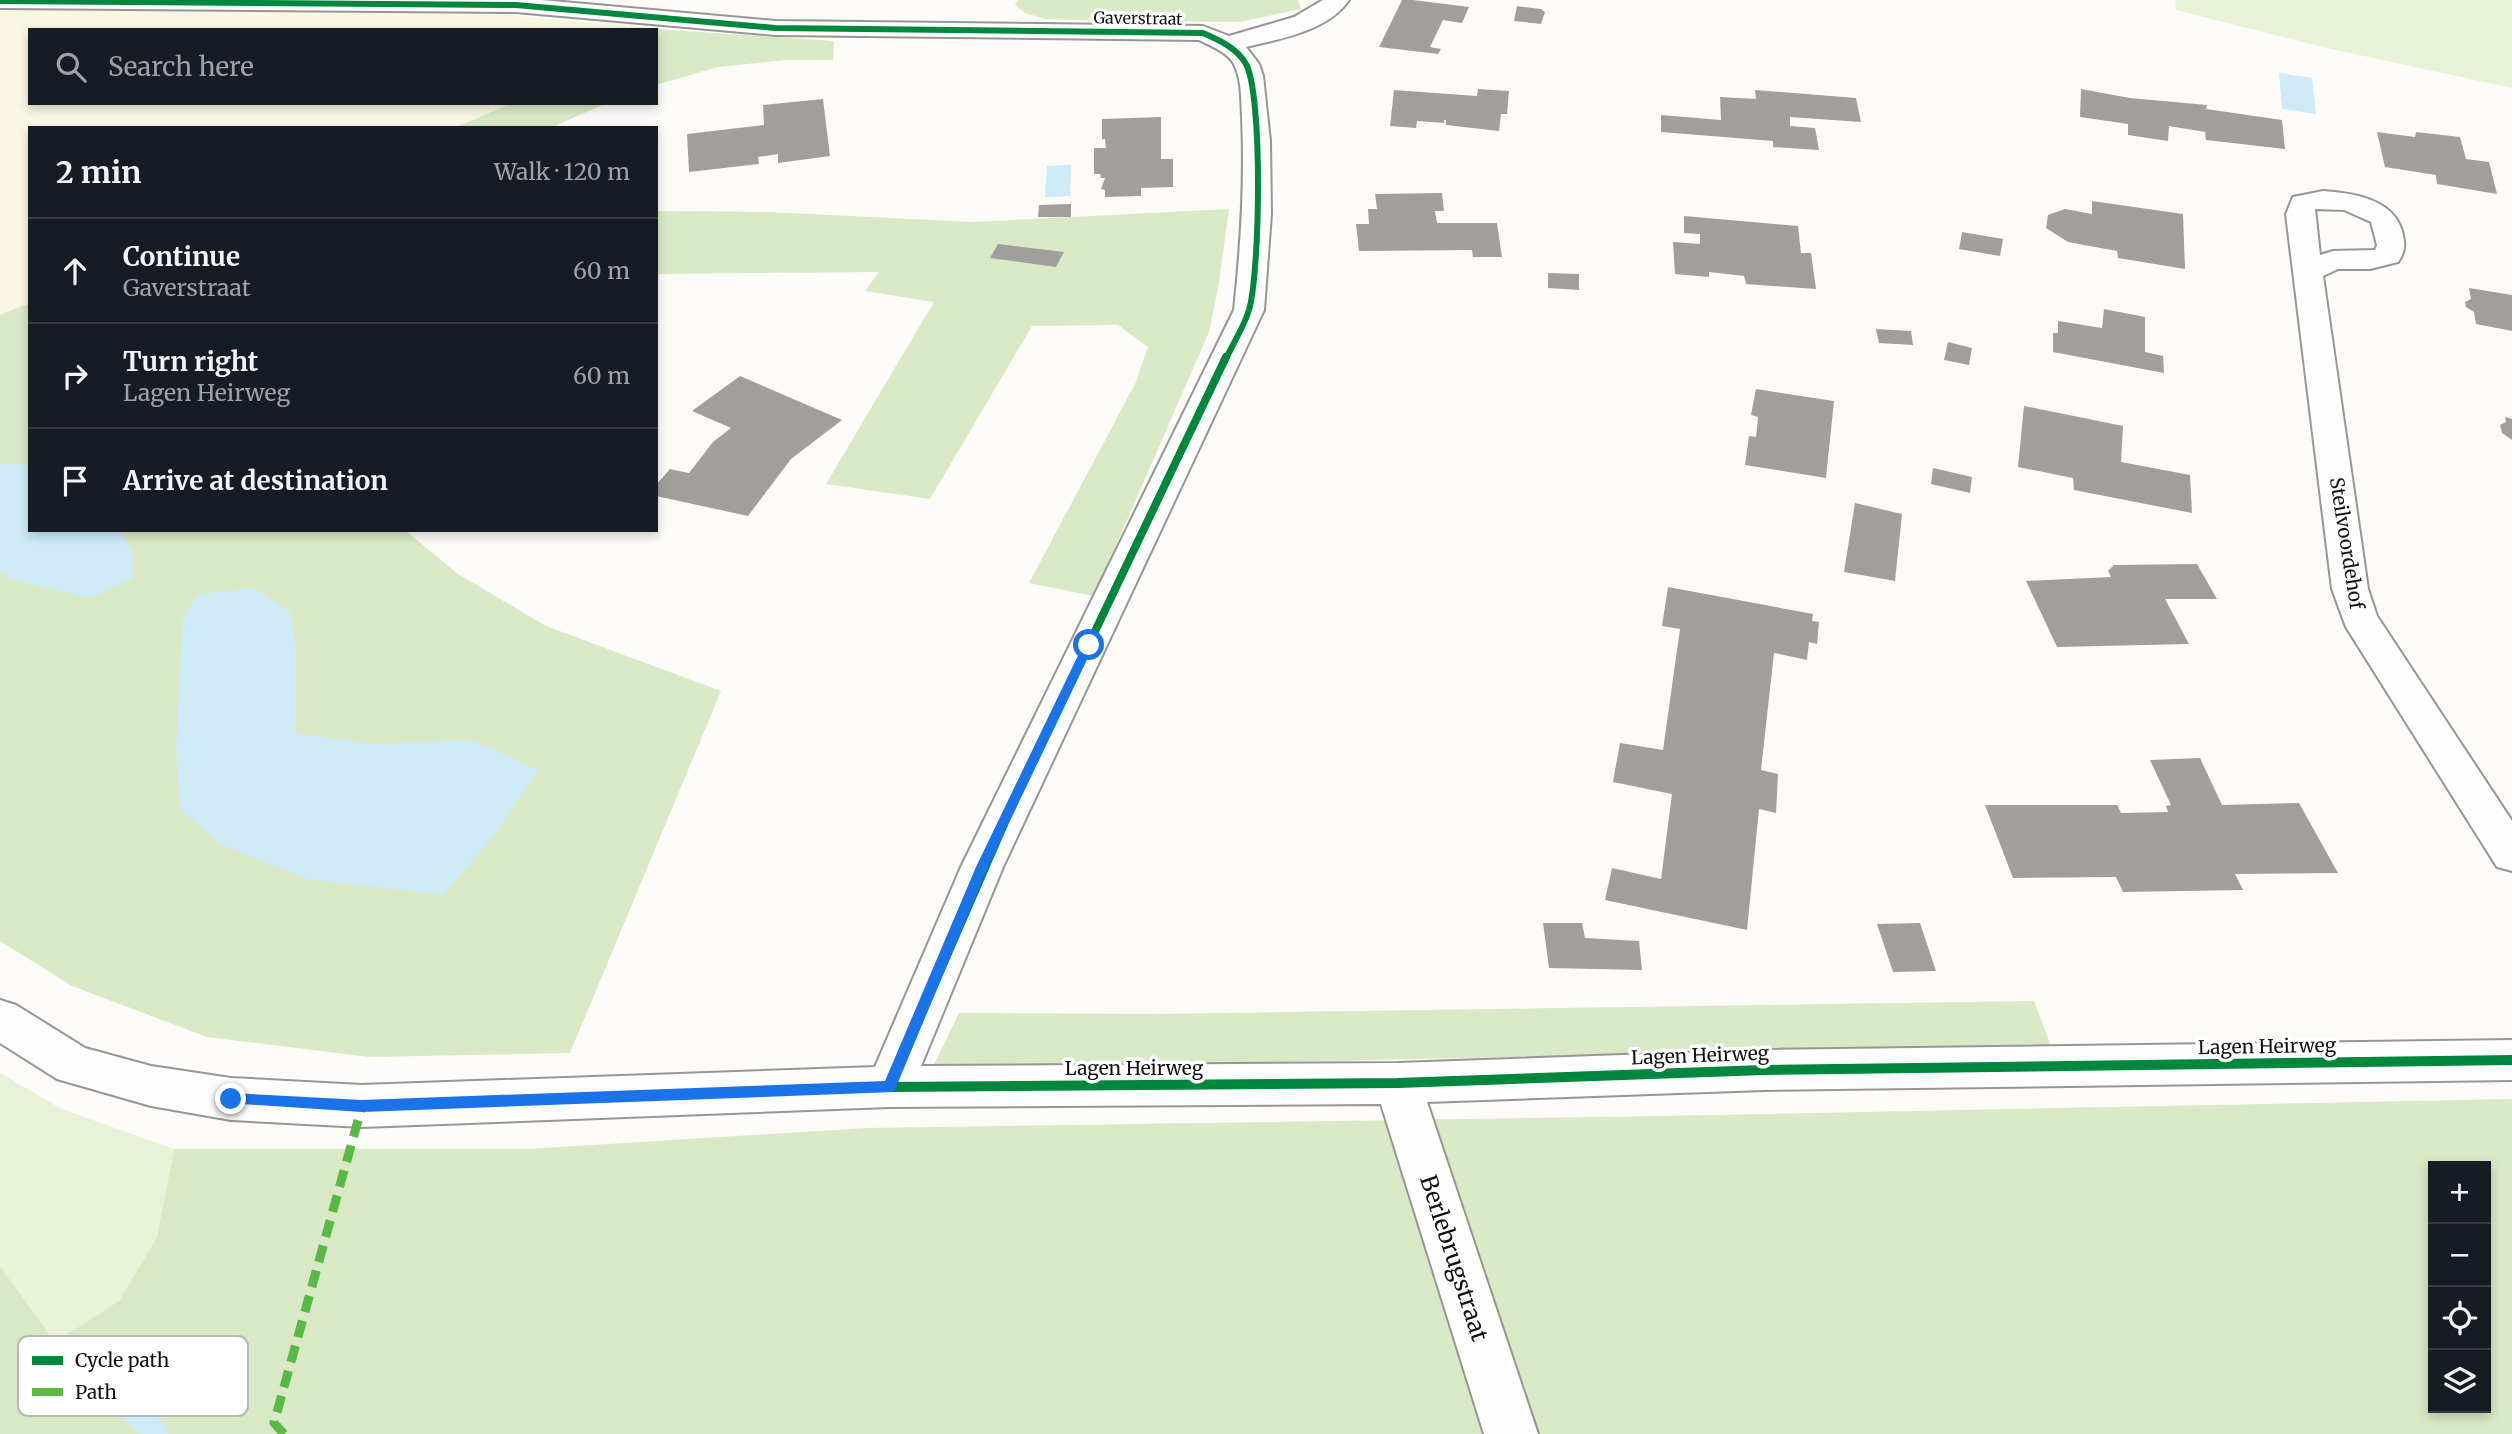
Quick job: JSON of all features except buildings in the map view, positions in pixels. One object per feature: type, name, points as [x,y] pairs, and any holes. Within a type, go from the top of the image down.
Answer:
[{"type":"street","points":[[1227,44],[1275,33],[1332,6],[1337,0]]},
{"type":"street","name":"Gaverstraat","points":[[0,1],[516,5],[775,28],[988,18],[1203,33],[1227,44]]},
{"type":"street","points":[[889,1087],[982,867],[1249,310],[1257,232],[1258,153],[1253,92],[1246,63],[1227,44]]},
{"type":"street","name":"Steilvoordehof","points":[[2310,271],[2350,589],[2359,618],[2512,855]]},
{"type":"street","name":"Lagen Heirweg","points":[[0,1019],[73,1065],[151,1087],[231,1099],[362,1106],[889,1087],[1398,1083],[1764,1070],[2512,1060]]},
{"type":"street","name":"Berlebrugstraat","points":[[1398,1083],[1511,1434]]},
{"type":"shaded area","points":[[0,8],[511,15],[647,28],[28,28],[28,105],[508,105],[459,126],[28,126],[28,304],[0,315]]},
{"type":"green space","points":[[1018,0],[1298,0],[1301,9],[1240,22],[1045,19],[1025,13],[1015,5]]},
{"type":"green space","points":[[2175,0],[2512,0],[2512,88],[2327,48],[2176,10]]},
{"type":"green space","points":[[658,29],[834,41],[833,60],[786,60],[718,67],[658,84]]},
{"type":"green space","points":[[508,105],[602,105],[555,126],[459,126]]},
{"type":"green space","points":[[1229,209],[1209,332],[1094,596],[1029,583],[1136,382],[1148,347],[1118,325],[1032,326],[930,499],[826,484],[934,302],[865,291],[879,272],[658,274],[658,211],[769,212],[972,222]]},
{"type":"green space","points":[[28,304],[28,532],[407,532],[458,574],[546,626],[721,691],[570,1053],[370,1057],[207,1037],[72,986],[0,941],[0,315]]},
{"type":"green space","points":[[2034,1001],[2051,1046],[932,1069],[959,1013],[1155,1014]]},
{"type":"green space","points":[[0,1073],[62,1109],[174,1149],[157,1237],[119,1301],[64,1336],[51,1336],[0,1266]]},
{"type":"green space","points":[[2512,1099],[2512,1434],[0,1434],[0,1266],[51,1336],[18,1336],[18,1416],[248,1416],[248,1336],[64,1336],[119,1301],[157,1237],[174,1149],[528,1149],[866,1128]]},
{"type":"water","points":[[2279,73],[2312,78],[2316,114],[2282,109]]},
{"type":"water","points":[[1071,165],[1070,196],[1045,197],[1047,166]]},
{"type":"water","points":[[0,463],[28,465],[28,532],[122,532],[133,556],[132,579],[91,598],[12,580],[0,572]]},
{"type":"water","points":[[254,588],[290,612],[296,650],[296,733],[370,744],[472,740],[539,770],[494,835],[443,895],[307,879],[220,844],[181,810],[176,753],[183,616],[199,594]]},
{"type":"waterway","points":[[140,1416],[156,1434]]},
{"type":"marked path","points":[[284,1434],[274,1423],[362,1106]]},
{"type":"cycle path","points":[[0,1],[516,5],[775,28],[1203,33],[1238,53],[1251,76],[1257,141],[1256,238],[1249,310],[982,867],[889,1087],[1398,1083],[1764,1070],[2512,1060]]},
{"type":"route","points":[[231,1099],[362,1106],[889,1087],[982,867],[1089,645]]}]
